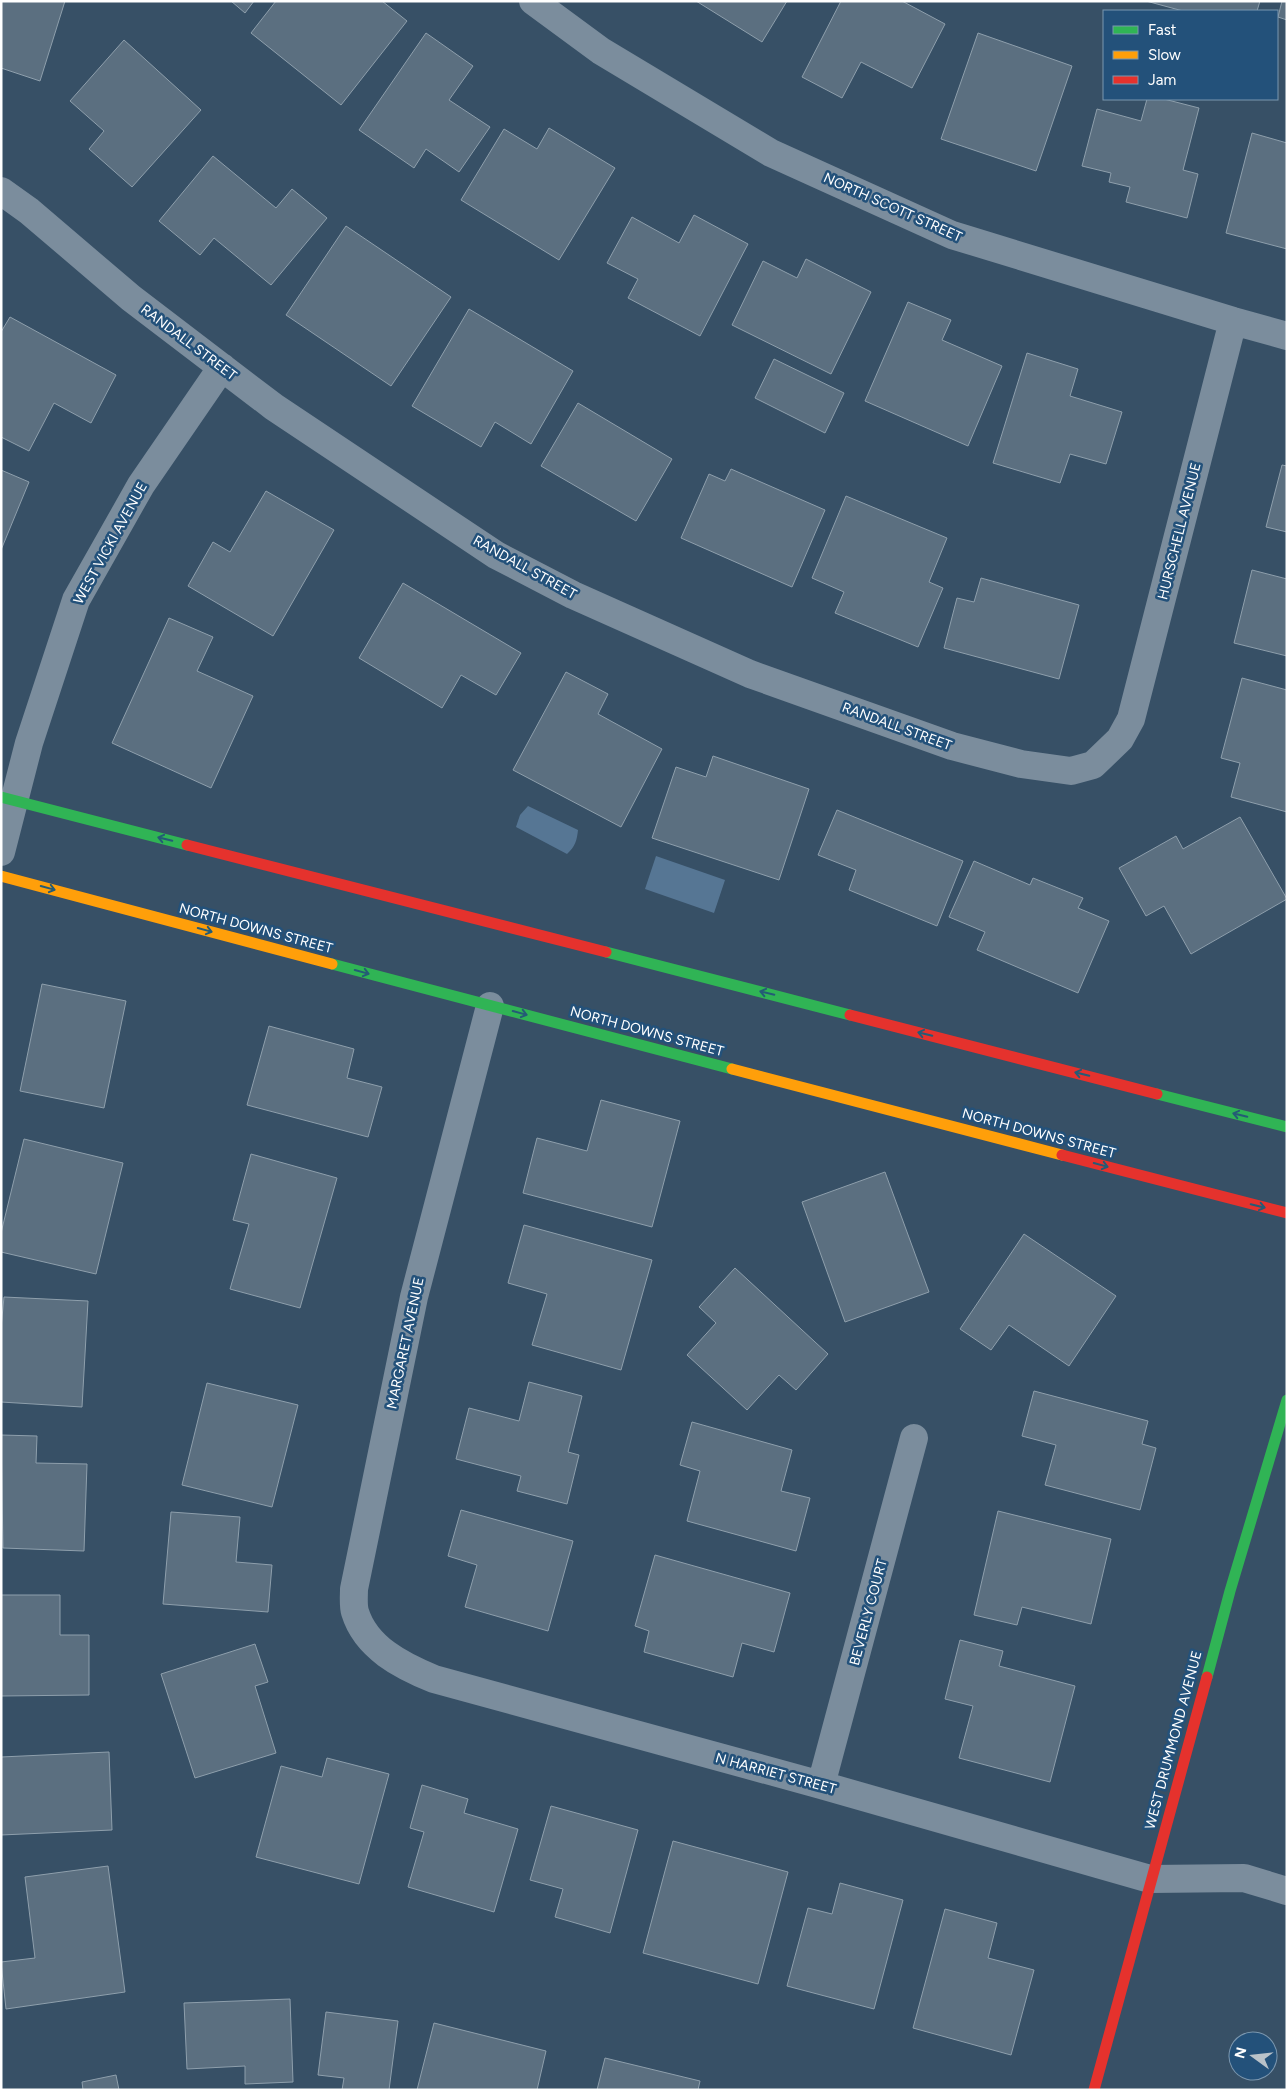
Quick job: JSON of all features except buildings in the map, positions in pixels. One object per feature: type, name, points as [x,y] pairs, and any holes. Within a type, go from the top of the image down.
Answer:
[{"type":"street","name":"NORTH SCOTT STREET","points":[[533,1],[601,52],[771,153],[952,235],[1287,336]]},
{"type":"street","name":"RANDALL STREET","points":[[1,191],[30,211],[131,298],[274,406],[496,555],[572,595],[750,674],[952,746],[1021,764],[1071,772],[1093,765],[1120,739]]},
{"type":"street","name":"HURSCHELL AVENUE","points":[[1120,739],[1131,719],[1233,321]]},
{"type":"street","name":"WEST VICKI AVENUE","points":[[1,852],[8,798],[29,743],[76,600],[141,485],[222,367]]},
{"type":"street","points":[[8,798],[1287,1127]]},
{"type":"street","name":"NORTH DOWNS STREET","points":[[1,876],[490,1006],[1287,1213]]},
{"type":"street","name":"MARGARET AVENUE","points":[[402,1666],[369,1639],[355,1612],[354,1589],[414,1297],[490,1006]]},
{"type":"street","name":"WEST DRUMMOND AVENUE","points":[[1094,2090],[1150,1879],[1230,1592],[1287,1400]]},
{"type":"street","name":"BEVERLY COURT","points":[[821,1786],[914,1438]]},
{"type":"street","name":"N HARRIET STREET","points":[[402,1666],[434,1679],[1150,1879],[1244,1878],[1287,1891]]},
{"type":"water","points":[[528,806],[578,830],[575,843],[567,854],[516,827],[520,815]]},
{"type":"water","points":[[656,856],[725,880],[714,913],[645,889]]},
{"type":"traffic: fast","points":[[1,797],[187,845]]},
{"type":"traffic: fast","points":[[606,952],[850,1015]]},
{"type":"traffic: fast","points":[[332,964],[732,1069]]},
{"type":"traffic: fast","points":[[1157,1094],[1287,1127]]},
{"type":"traffic: fast","points":[[1207,1677],[1230,1591],[1287,1400]]},
{"type":"traffic: slow","points":[[1,876],[332,964]]},
{"type":"traffic: slow","points":[[732,1069],[1062,1155]]},
{"type":"traffic: jam","points":[[187,845],[606,952]]},
{"type":"traffic: jam","points":[[850,1015],[1157,1094]]},
{"type":"traffic: jam","points":[[1062,1155],[1287,1213]]},
{"type":"traffic: jam","points":[[1094,2090],[1207,1677]]}]
